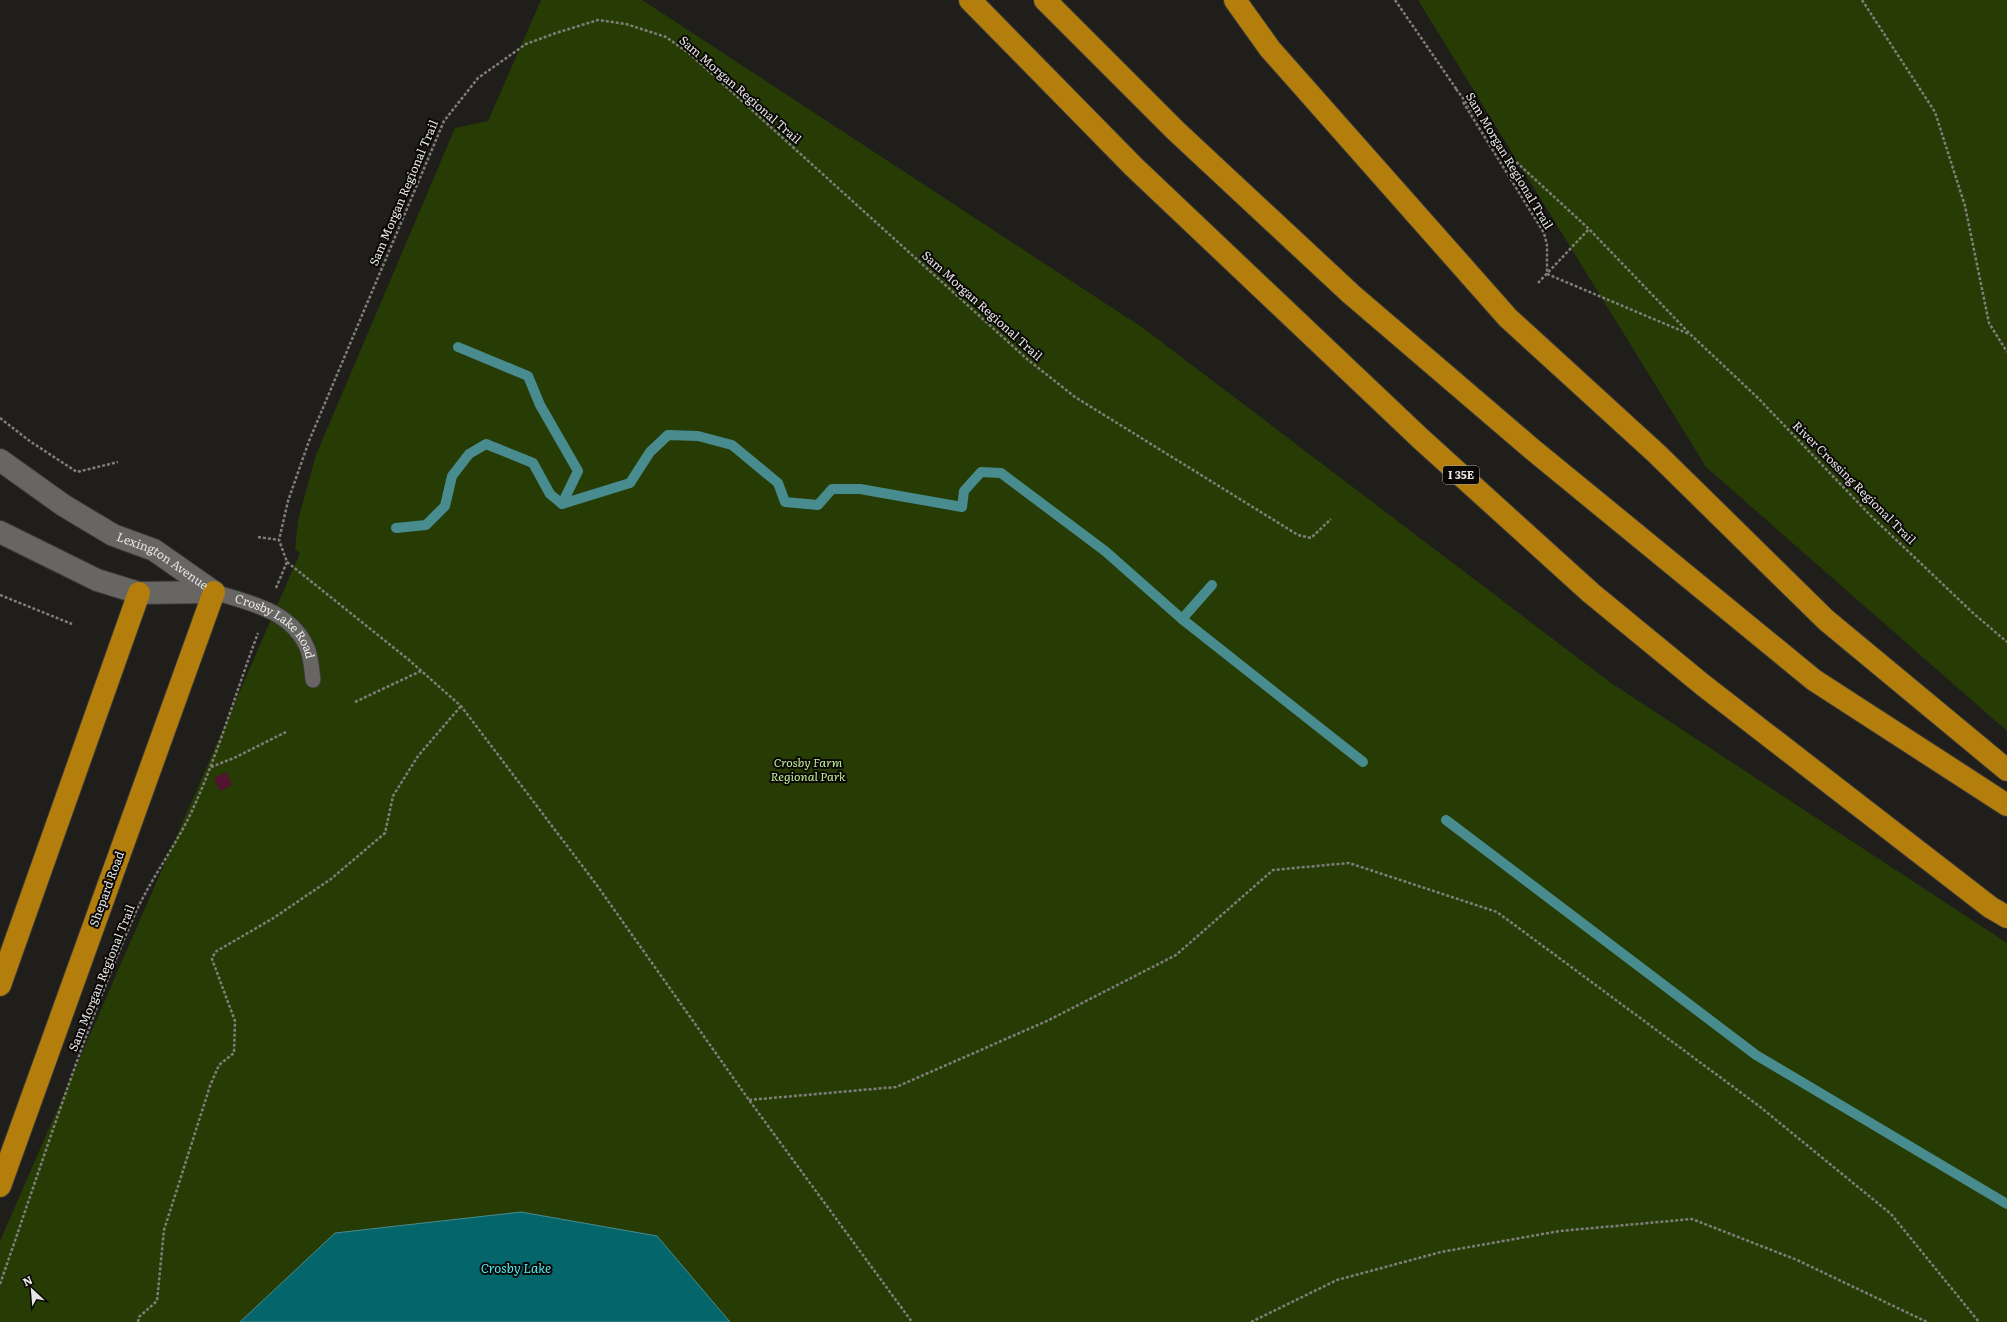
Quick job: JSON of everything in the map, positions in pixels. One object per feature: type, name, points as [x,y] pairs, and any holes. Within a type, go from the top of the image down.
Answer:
[{"type":"highway","name":"I 35E","points":[[970,0],[1134,167],[1421,439],[1591,593],[1703,685],[1990,907],[2007,917]]},
{"type":"highway","points":[[1045,0],[1176,131],[1345,288],[1532,449],[1814,680],[2007,805]]},
{"type":"highway","points":[[1235,0],[1270,49],[1508,318],[1658,454],[1826,620],[2007,770]]},
{"type":"highway","name":"Shepard Road","points":[[0,1186],[214,592]]},
{"type":"highway","points":[[0,985],[123,643],[139,593]]},
{"type":"street","name":"Lexington Avenue","points":[[0,460],[63,505],[113,535],[154,550],[214,592]]},
{"type":"street","name":"Lexington Avenue","points":[[0,532],[97,580],[139,593],[214,592]]},
{"type":"lane","name":"Crosby Lake Road","points":[[214,592],[267,608],[293,625],[308,650],[313,680]]},
{"type":"path","name":"Sam Morgan Regional Trail","points":[[1394,0],[1456,89],[1500,147],[1589,229]]},
{"type":"path","points":[[1862,0],[1935,112],[1965,206],[1990,324],[2007,352]]},
{"type":"path","name":"Sam Morgan Regional Trail","points":[[279,540],[288,501],[309,441],[444,121],[478,78],[526,44],[556,32],[598,20],[626,24],[666,37],[690,54],[1027,359],[1075,397],[1298,535],[1311,538],[1331,519]]},
{"type":"path","name":"Sam Morgan Regional Trail","points":[[1456,89],[1544,233],[1547,245],[1547,274]]},
{"type":"path","points":[[1538,283],[1589,229]]},
{"type":"path","name":"River Crossing Regional Trail","points":[[1589,229],[1690,334],[1758,398],[1870,515],[1973,613],[2007,642]]},
{"type":"path","name":"River Crossing Regional Trail","points":[[1547,274],[1690,334]]},
{"type":"path","points":[[0,418],[31,442],[77,472],[118,462]]},
{"type":"path","points":[[258,538],[279,540],[287,562],[421,671],[461,706],[596,884],[749,1100],[912,1322]]},
{"type":"path","points":[[276,588],[287,562]]},
{"type":"path","points":[[0,595],[72,624]]},
{"type":"path","name":"Sam Morgan Regional Trail","points":[[0,1284],[100,1000],[135,914],[191,813],[211,767],[254,642]]},
{"type":"path","points":[[355,702],[421,671]]},
{"type":"path","points":[[138,1322],[139,1317],[157,1302],[164,1230],[210,1086],[219,1065],[234,1053],[234,1021],[212,960],[215,952],[272,919],[331,879],[385,833],[393,796],[418,756],[461,706]]},
{"type":"path","points":[[211,767],[234,758],[286,732]]},
{"type":"path","points":[[749,1100],[896,1087],[1046,1020],[1176,955],[1273,870],[1349,863],[1497,912],[1759,1106],[1891,1214],[1979,1322]]},
{"type":"path","points":[[1252,1322],[1337,1280],[1441,1252],[1560,1231],[1692,1219],[1797,1260],[1926,1322]]},
{"type":"green space","name":"Crosby Farm Regional Park","points":[[541,0],[642,0],[1143,328],[1611,683],[2007,943],[2007,1322],[0,1322],[0,1241],[300,553],[295,549],[298,520],[316,455],[455,128],[488,121]]},
{"type":"green space","points":[[1418,0],[2007,0],[2007,731],[1706,467]]},
{"type":"water","name":"Crosby Lake","points":[[521,1212],[657,1236],[730,1322],[240,1322],[335,1233]]},
{"type":"building","points":[[226,772],[232,785],[220,791],[214,778]]},
{"type":"waterway","points":[[458,347],[528,376],[540,405],[578,471],[562,504]]},
{"type":"waterway","points":[[396,528],[426,525],[445,506],[452,476],[469,454],[486,444],[533,463],[550,494],[562,504],[630,483],[650,452],[668,435],[698,436],[732,445],[778,483],[785,502],[818,505],[832,489],[860,489],[962,507],[964,491],[981,472],[1001,473],[1105,551],[1182,619],[1363,762]]},
{"type":"waterway","points":[[1182,619],[1212,585]]},
{"type":"waterway","points":[[1446,820],[1756,1055],[2007,1204]]}]
